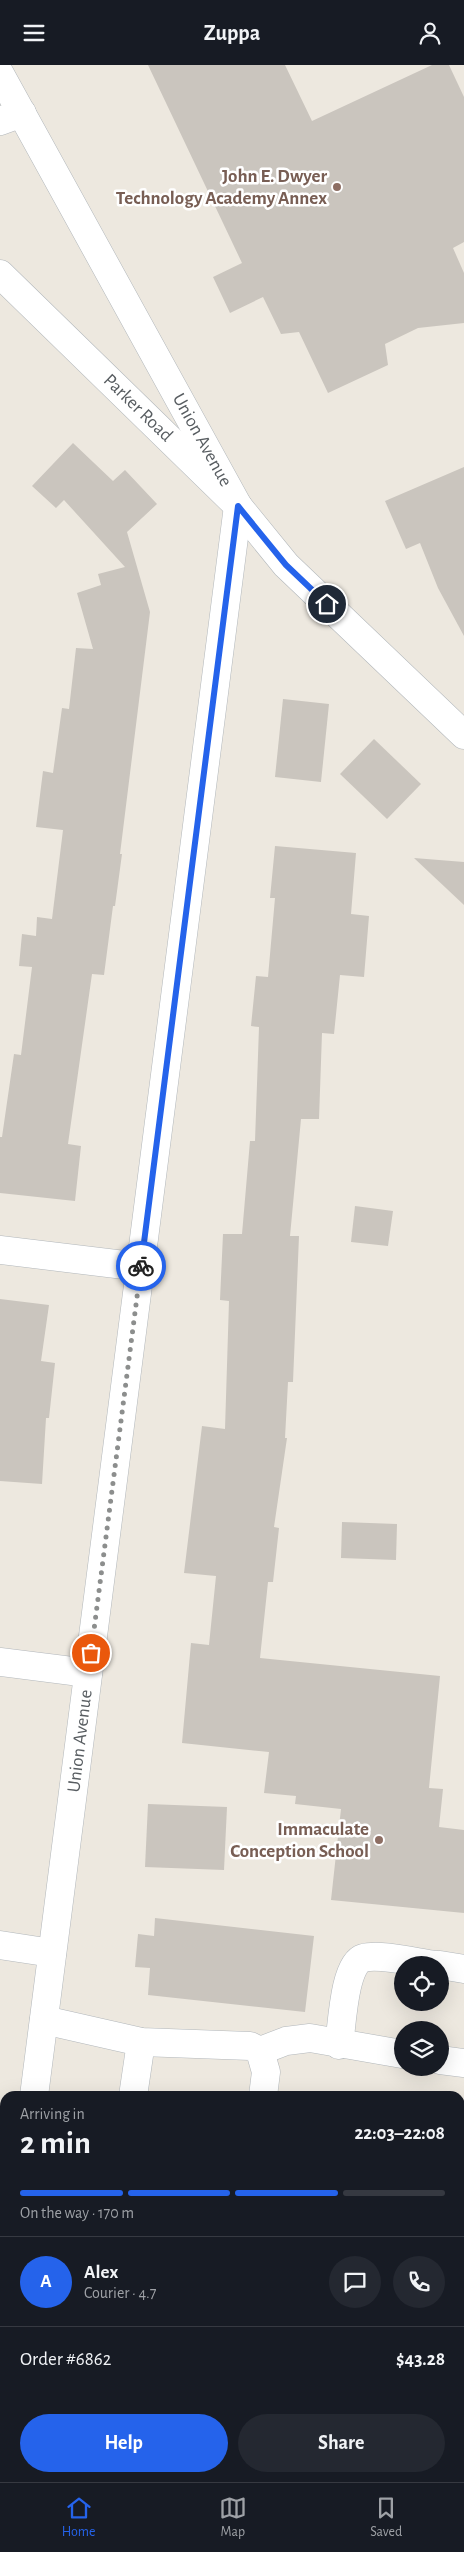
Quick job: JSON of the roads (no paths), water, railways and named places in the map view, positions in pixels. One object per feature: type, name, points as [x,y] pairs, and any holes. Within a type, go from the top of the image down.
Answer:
[{"type":"street","name":"Union Avenue","points":[[0,74],[11,117],[238,506],[35,2091]]},
{"type":"street","name":"Parker Road","points":[[0,274],[238,506],[286,565],[464,735]]},
{"type":"street","points":[[0,1250],[140,1267]]},
{"type":"street","points":[[0,1661],[88,1673]]},
{"type":"street","points":[[0,1945],[52,1953]]},
{"type":"street","points":[[339,2045],[350,1973],[355,1962],[364,1957],[394,1959]]},
{"type":"street","points":[[449,1967],[464,1969]]},
{"type":"street","points":[[44,2020],[141,2042],[250,2046],[260,2051],[266,2072],[263,2091]]},
{"type":"street","points":[[260,2051],[286,2041],[310,2038],[339,2045],[394,2053]]},
{"type":"street","points":[[134,2091],[141,2042]]},
{"type":"street","points":[[449,2061],[464,2063]]},
{"type":"place","name":"John E. Dwyer Technology Academy Annex","points":[[337,187]]},
{"type":"place","name":"Immaculate Conception School","points":[[379,1840]]}]
